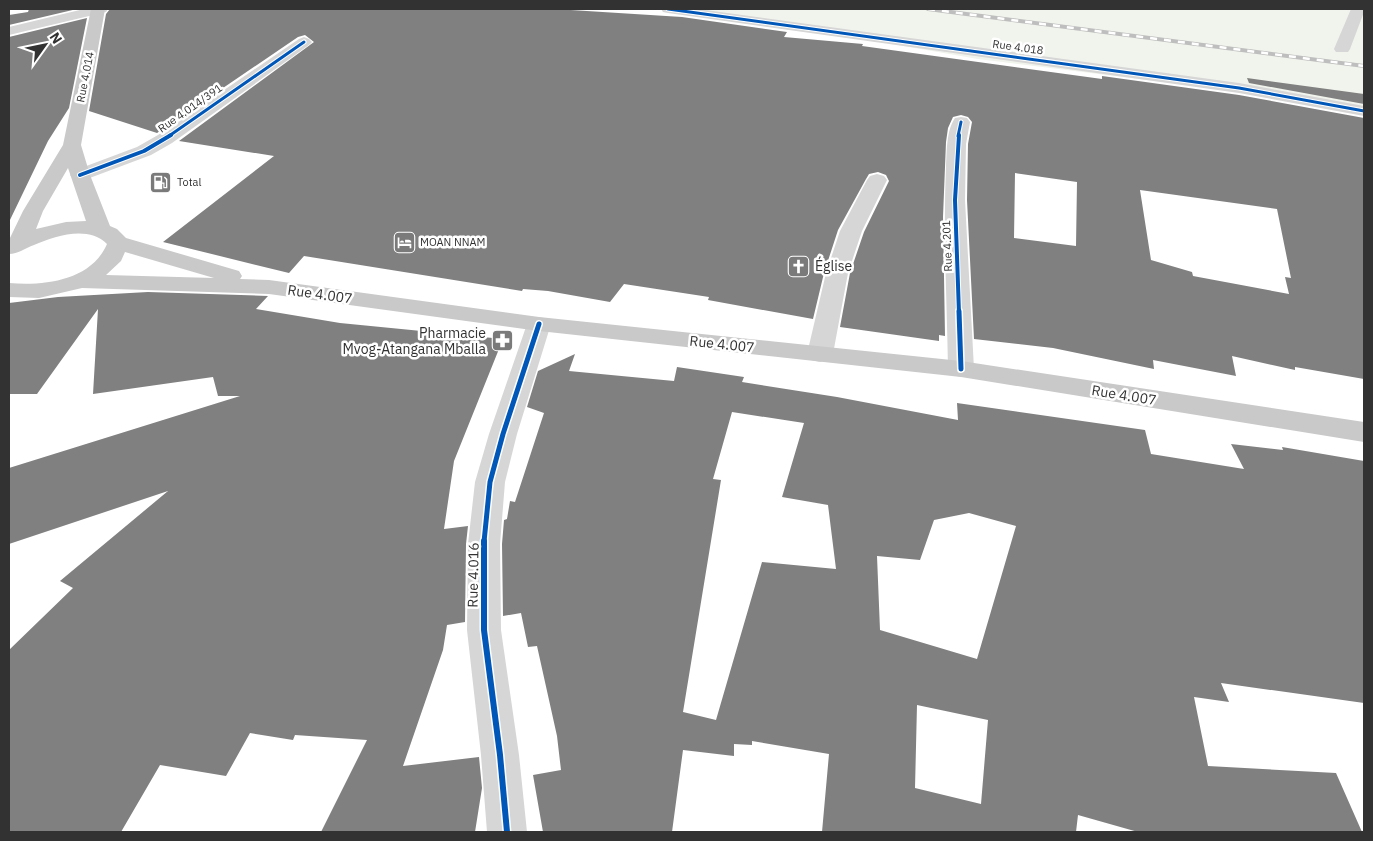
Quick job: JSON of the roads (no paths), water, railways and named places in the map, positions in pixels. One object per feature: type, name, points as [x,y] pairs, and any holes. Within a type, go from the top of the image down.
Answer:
[{"type":"main road","name":"Rue 4.014","points":[[72,145],[99,9]]},
{"type":"main road","points":[[72,145],[80,175],[100,229]]},
{"type":"main road","points":[[14,246],[72,145]]},
{"type":"main road","points":[[14,246],[40,234],[62,229],[83,227],[100,229],[113,235],[118,243],[269,287]]},
{"type":"main road","points":[[9,290],[36,292],[57,288],[77,281],[95,273],[108,263],[116,253],[118,243]]},
{"type":"main road","name":"Rue 4.007","points":[[77,281],[269,287],[540,324],[961,369],[1364,432]]},
{"type":"street","points":[[9,31],[99,9]]},
{"type":"street","name":"Rue 4.018","points":[[668,9],[1239,88],[1364,111]]},
{"type":"street","points":[[1342,49],[1358,9]]},
{"type":"street","name":"Rue 4.014/391","points":[[80,175],[144,151],[165,139],[304,42]]},
{"type":"street","name":"Rue 4.201","points":[[961,122],[957,144],[955,200],[961,369]]},
{"type":"street","points":[[820,354],[837,273],[851,231],[877,180]]},
{"type":"street","name":"Rue 4.016","points":[[507,832],[500,756],[484,630],[484,544],[490,482],[503,434],[540,324]]},
{"type":"railway","points":[[928,9],[1364,66]]},
{"type":"place","name":"Total","points":[[161,182]]},
{"type":"place","name":"MOAN NNAM","points":[[404,242]]},
{"type":"place","name":"Église","points":[[799,266]]},
{"type":"place","name":"Pharmacie Mvog-Atangana Mballa","points":[[502,341]]}]
